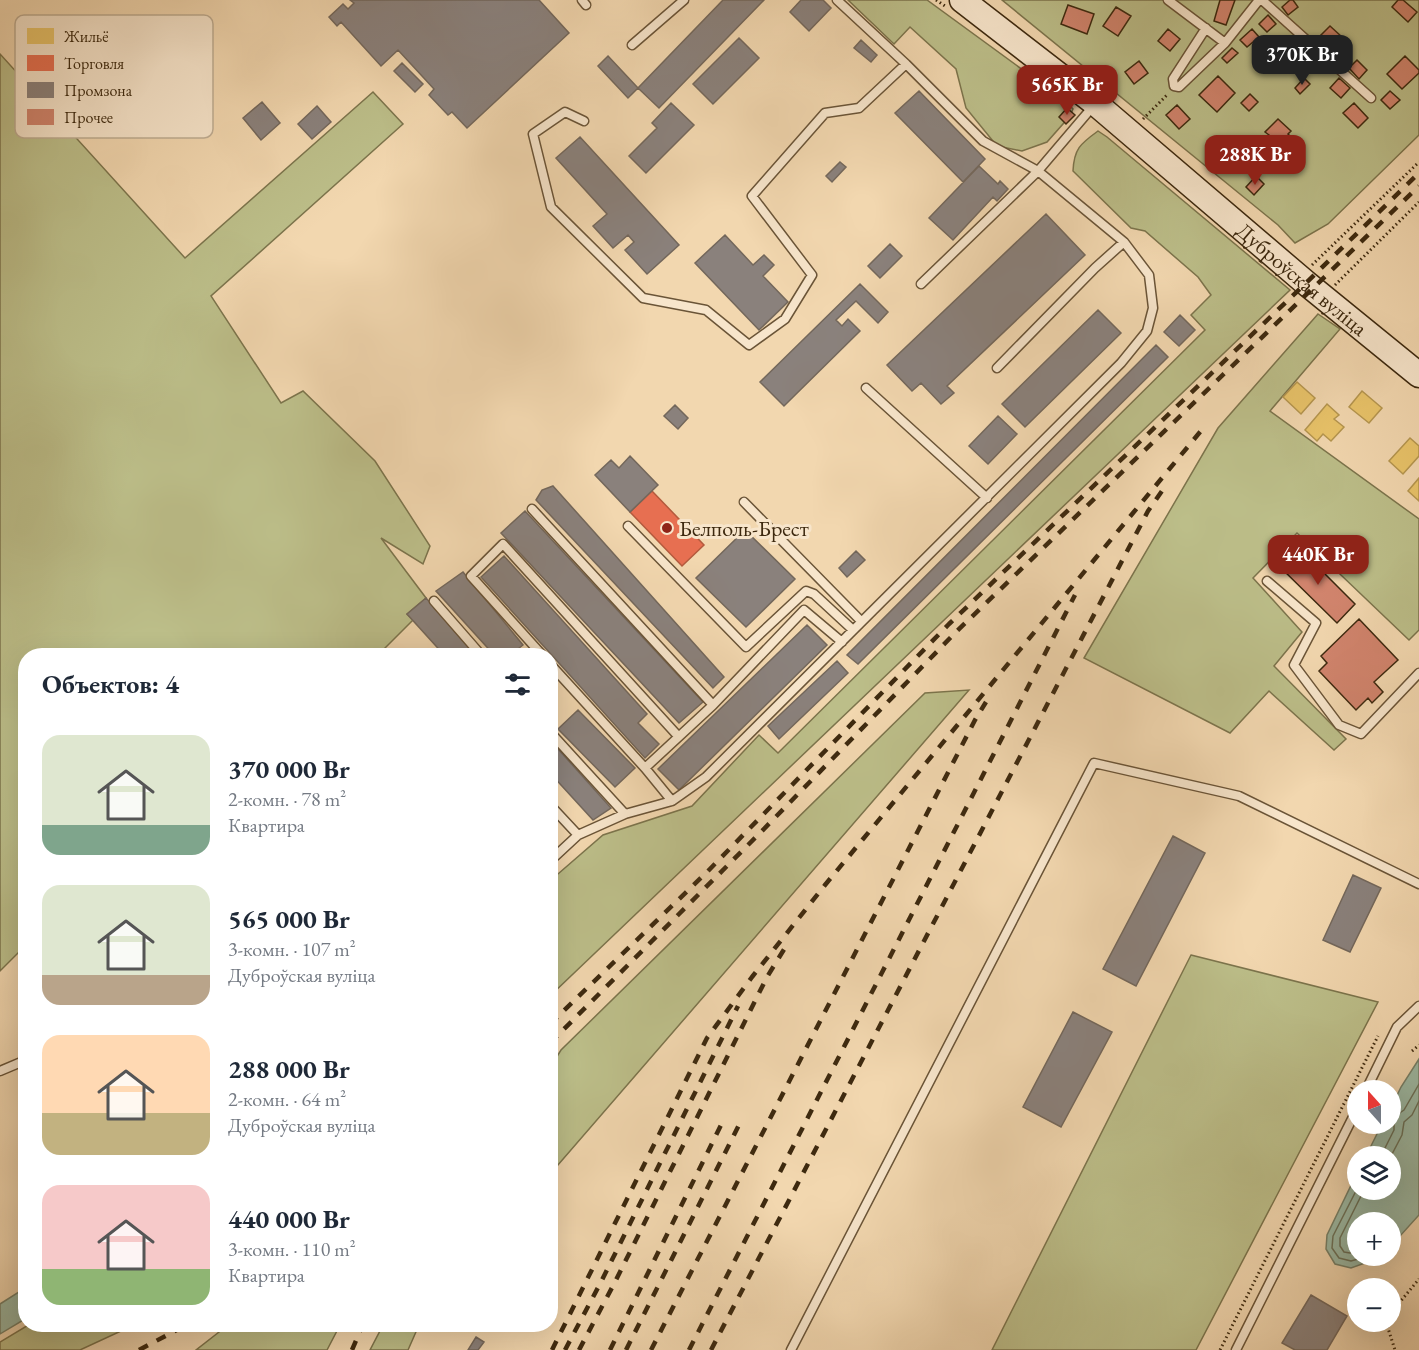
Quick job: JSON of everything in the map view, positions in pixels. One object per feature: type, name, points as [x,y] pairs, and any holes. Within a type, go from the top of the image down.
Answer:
[{"type":"main road","name":"Дуброўская вуліца","points":[[962,0],[1095,103],[1306,284],[1419,375]]},
{"type":"lane","points":[[632,45],[684,0]]},
{"type":"lane","points":[[558,854],[578,835],[625,814],[672,801],[706,777],[1121,363],[1148,331],[1153,308],[1149,275],[1124,242],[1038,171],[983,141],[906,64],[837,0]]},
{"type":"lane","points":[[1168,0],[1225,43]]},
{"type":"lane","points":[[1206,28],[1173,79],[1174,86],[1179,87],[1225,43],[1260,0],[1371,98]]},
{"type":"lane","points":[[584,121],[565,112],[533,134],[551,207],[643,298],[706,310],[749,345],[784,319],[812,275],[752,196],[825,113],[859,108],[906,64]]},
{"type":"lane","points":[[921,284],[1038,171],[1095,103]]},
{"type":"lane","points":[[997,368],[1095,268],[1124,242]]},
{"type":"lane","points":[[866,388],[987,498]]},
{"type":"lane","points":[[744,502],[861,621]]},
{"type":"lane","points":[[532,508],[713,705]]},
{"type":"lane","points":[[628,526],[746,647],[806,591],[814,594],[853,630]]},
{"type":"lane","points":[[536,648],[471,576],[503,544],[678,736]]},
{"type":"lane","points":[[1267,581],[1316,623],[1294,665],[1339,725],[1361,734],[1419,673]]},
{"type":"lane","points":[[434,601],[475,648]]},
{"type":"lane","points":[[645,768],[713,705],[804,610],[842,642]]},
{"type":"lane","points":[[558,673],[672,801]]},
{"type":"lane","points":[[558,741],[625,814]]},
{"type":"lane","points":[[791,1350],[1094,763],[1239,796],[1419,884]]},
{"type":"lane","points":[[558,814],[578,835]]},
{"type":"lane","points":[[1371,1080],[1397,1027],[1419,1006]]},
{"type":"lane","points":[[0,1071],[18,1063]]},
{"type":"lane","points":[[1236,1350],[1347,1129]]},
{"type":"path","points":[[1137,125],[1174,86]]},
{"type":"path","points":[[1308,269],[1419,162]]},
{"type":"path","points":[[1330,289],[1419,202]]},
{"type":"path","points":[[1220,1350],[1378,1036]]},
{"type":"path","points":[[1412,1051],[1419,1045]]},
{"type":"path","points":[[1401,1301],[1419,1280]]},
{"type":"path","points":[[1389,1332],[1395,1350]]},
{"type":"green space","points":[[848,0],[927,0],[1064,100],[1073,109],[1070,116],[1047,142],[1022,151],[997,146],[966,108],[956,69],[910,27],[894,44]]},
{"type":"green space","points":[[1002,0],[1419,0],[1419,135],[1328,224],[1295,243],[1278,225]]},
{"type":"green space","points":[[0,54],[15,71],[15,138],[76,138],[185,258],[373,92],[403,124],[211,296],[281,403],[303,391],[375,461],[430,546],[423,564],[381,538],[426,598],[407,614],[413,620],[385,648],[18,648],[18,953],[0,971]]},
{"type":"green space","points":[[1098,131],[1107,137],[1290,290],[558,988],[558,874],[603,835],[692,806],[759,735],[778,753],[1205,330],[1191,315],[1211,295],[1198,277],[1145,231],[1131,228],[1073,171],[1077,152]]},
{"type":"green space","points":[[1318,314],[1340,329],[1270,411],[1419,519],[1419,630],[1409,640],[1297,533],[1253,578],[1302,632],[1274,666],[1346,739],[1334,750],[1269,691],[1230,733],[1084,658],[1218,428]]},
{"type":"green space","points":[[969,690],[558,1165],[558,1055],[561,1050],[925,693]]},
{"type":"green space","points":[[1191,955],[1378,1002],[1196,1350],[992,1350]]},
{"type":"green space","points":[[18,1331],[119,1332],[80,1350],[0,1350],[0,1342]]},
{"type":"green space","points":[[219,1332],[336,1332],[327,1350],[196,1350]]},
{"type":"green space","points":[[379,1332],[416,1332],[408,1350],[370,1350]]},
{"type":"water","points":[[1419,1059],[1419,1215],[1401,1235],[1401,1212],[1347,1212],[1347,1266],[1357,1266],[1351,1268],[1335,1264],[1326,1249],[1327,1235],[1347,1194],[1347,1200],[1401,1200],[1401,1146],[1371,1146],[1377,1134],[1401,1134],[1401,1087]]},
{"type":"water","points":[[18,1292],[18,1323],[0,1334],[0,1304]]},
{"type":"building: Жильё","points":[[1297,382],[1315,398],[1301,414],[1283,397]]},
{"type":"building: Жильё","points":[[1362,391],[1382,408],[1369,423],[1349,407]]},
{"type":"building: Жильё","points":[[1327,404],[1339,415],[1334,419],[1344,427],[1331,441],[1323,434],[1317,441],[1305,430]]},
{"type":"building: Жильё","points":[[1410,438],[1419,446],[1419,456],[1403,474],[1389,461]]},
{"type":"building: Жильё","points":[[1419,478],[1419,501],[1408,491]]},
{"type":"building: Торговля","name":"Белполь-Брест","points":[[652,491],[704,545],[682,566],[630,512]]},
{"type":"building: Промзона","points":[[350,0],[539,0],[569,33],[467,128],[452,112],[448,115],[429,95],[434,89],[398,50],[381,66],[341,22],[337,26],[329,17],[343,4],[348,9],[354,3]]},
{"type":"building: Промзона","points":[[723,0],[764,0],[659,108],[638,88]]},
{"type":"building: Промзона","points":[[801,0],[823,0],[831,8],[809,31],[790,12]]},
{"type":"building: Промзона","points":[[739,38],[759,58],[713,104],[693,84]]},
{"type":"building: Промзона","points":[[861,40],[877,55],[871,62],[854,48]]},
{"type":"building: Промзона","points":[[608,56],[638,88],[628,98],[598,66]]},
{"type":"building: Промзона","points":[[402,63],[423,84],[415,92],[394,71]]},
{"type":"building: Промзона","points":[[919,91],[985,159],[963,182],[895,113]]},
{"type":"building: Промзона","points":[[262,102],[280,123],[261,140],[243,118]]},
{"type":"building: Промзона","points":[[671,103],[694,125],[646,173],[629,156],[657,128],[652,123]]},
{"type":"building: Промзона","points":[[317,106],[331,122],[312,139],[298,124]]},
{"type":"building: Промзона","points":[[580,137],[679,245],[647,274],[625,250],[634,242],[628,235],[613,248],[593,226],[607,214],[556,158]]},
{"type":"building: Промзона","points":[[840,162],[846,167],[832,182],[826,176]]},
{"type":"building: Промзона","points":[[979,166],[998,184],[1000,181],[1008,189],[997,201],[993,197],[953,240],[929,218]]},
{"type":"building: Промзона","points":[[1046,214],[1085,255],[947,386],[954,393],[941,404],[921,383],[912,391],[887,365]]},
{"type":"building: Промзона","points":[[725,235],[753,265],[764,255],[774,265],[763,276],[788,302],[759,330],[695,263]]},
{"type":"building: Промзона","points":[[890,244],[902,256],[880,278],[868,266]]},
{"type":"building: Промзона","points":[[860,284],[888,312],[878,323],[856,301],[836,320],[842,326],[848,319],[860,331],[784,406],[760,382]]},
{"type":"building: Промзона","points":[[1098,310],[1121,333],[1025,427],[1002,404]]},
{"type":"building: Промзона","points":[[1180,315],[1195,330],[1179,346],[1164,332]]},
{"type":"building: Промзона","points":[[1156,345],[1168,357],[858,664],[847,655]]},
{"type":"building: Промзона","points":[[675,405],[688,418],[678,429],[664,416]]},
{"type":"building: Промзона","points":[[998,416],[1017,434],[988,464],[969,446]]},
{"type":"building: Промзона","points":[[630,456],[658,485],[630,512],[595,475],[611,460],[619,468]]},
{"type":"building: Промзона","points":[[553,486],[724,677],[713,688],[536,500],[542,490]]},
{"type":"building: Промзона","points":[[525,511],[703,702],[679,723],[501,533]]},
{"type":"building: Промзона","points":[[745,530],[795,579],[746,627],[696,578]]},
{"type":"building: Промзона","points":[[856,551],[865,560],[847,577],[839,568]]},
{"type":"building: Промзона","points":[[504,556],[647,714],[638,723],[659,744],[645,758],[558,662],[558,648],[545,648],[481,577]]},
{"type":"building: Промзона","points":[[463,572],[523,645],[519,648],[488,648],[436,591]]},
{"type":"building: Промзона","points":[[426,598],[469,648],[438,648],[407,614]]},
{"type":"building: Промзона","points":[[807,625],[827,645],[679,790],[658,769]]},
{"type":"building: Промзона","points":[[837,661],[848,673],[779,739],[768,726]]},
{"type":"building: Промзона","points":[[578,710],[635,768],[615,787],[558,729]]},
{"type":"building: Промзона","points":[[558,749],[611,808],[593,820],[558,782]]},
{"type":"building: Промзона","points":[[1173,836],[1205,853],[1136,986],[1103,969]]},
{"type":"building: Промзона","points":[[1353,875],[1381,888],[1350,952],[1323,940]]},
{"type":"building: Промзона","points":[[1073,1012],[1112,1032],[1061,1127],[1023,1107]]},
{"type":"building: Промзона","points":[[1311,1295],[1347,1316],[1327,1350],[1295,1350],[1282,1343]]},
{"type":"building: Промзона","points":[[476,1337],[484,1342],[478,1350],[468,1350]]},
{"type":"building: Прочее","points":[[1220,0],[1235,0],[1226,25],[1214,21]]},
{"type":"building: Прочее","points":[[1293,0],[1298,7],[1288,15],[1282,7]]},
{"type":"building: Прочее","points":[[1398,0],[1403,0],[1417,12],[1408,22],[1392,7]]},
{"type":"building: Прочее","points":[[1068,5],[1094,14],[1087,34],[1061,24]]},
{"type":"building: Прочее","points":[[1116,7],[1131,16],[1118,36],[1103,26]]},
{"type":"building: Прочее","points":[[1268,15],[1276,24],[1267,32],[1259,24]]},
{"type":"building: Прочее","points":[[1330,26],[1342,37],[1329,50],[1317,39]]},
{"type":"building: Прочее","points":[[1168,29],[1180,39],[1170,51],[1158,41]]},
{"type":"building: Прочее","points":[[1252,29],[1259,37],[1247,47],[1240,40]]},
{"type":"building: Прочее","points":[[1299,45],[1307,52],[1298,62],[1290,55]]},
{"type":"building: Прочее","points":[[1232,48],[1238,53],[1227,63],[1222,58]]},
{"type":"building: Прочее","points":[[1405,56],[1419,70],[1419,73],[1402,89],[1387,74]]},
{"type":"building: Прочее","points":[[1357,60],[1367,70],[1359,79],[1349,68]]},
{"type":"building: Прочее","points":[[1139,61],[1148,73],[1134,84],[1125,72]]},
{"type":"building: Прочее","points":[[1218,76],[1235,93],[1217,112],[1199,95]]},
{"type":"building: Прочее","points":[[1304,78],[1310,84],[1300,94],[1295,88]]},
{"type":"building: Прочее","points":[[1339,78],[1350,88],[1341,98],[1330,88]]},
{"type":"building: Прочее","points":[[1390,91],[1400,100],[1390,109],[1381,100]]},
{"type":"building: Прочее","points":[[1250,94],[1258,102],[1249,111],[1241,103]]},
{"type":"building: Прочее","points":[[1354,103],[1368,118],[1358,128],[1343,113]]},
{"type":"building: Прочее","points":[[1177,105],[1190,119],[1179,129],[1166,115]]},
{"type":"building: Прочее","points":[[1067,108],[1075,115],[1066,124],[1059,117]]},
{"type":"building: Прочее","points":[[1278,119],[1291,131],[1288,134],[1293,139],[1276,156],[1262,142],[1269,135],[1265,132]]},
{"type":"building: Прочее","points":[[1256,176],[1264,184],[1254,195],[1246,187]]},
{"type":"building: Прочее","points":[[1295,550],[1314,568],[1317,566],[1355,604],[1337,623],[1279,566]]},
{"type":"building: Прочее","points":[[1359,619],[1398,660],[1374,682],[1383,692],[1372,703],[1368,698],[1356,710],[1319,671],[1327,663],[1321,656]]},
{"type":"railway","points":[[558,1016],[708,871],[949,624],[1419,173]]},
{"type":"railway","points":[[558,1035],[956,632],[1419,186]]},
{"type":"railway","points":[[552,1350],[707,1038],[825,885],[1205,426]]},
{"type":"railway","points":[[711,1350],[1148,511],[1162,491]]},
{"type":"railway","points":[[689,1350],[1075,595]]},
{"type":"railway","points":[[651,1350],[986,702]]},
{"type":"railway","points":[[579,1350],[767,977],[788,943]]},
{"type":"railway","points":[[565,1350],[738,1006]]},
{"type":"railway","points":[[610,1350],[725,1117]]},
{"type":"railway","points":[[626,1350],[740,1123]]},
{"type":"railway","points":[[139,1350],[173,1332]]},
{"type":"railway","points":[[352,1350],[360,1332]]},
{"type":"place","name":"Белполь-Брест","points":[[667,528]]}]
